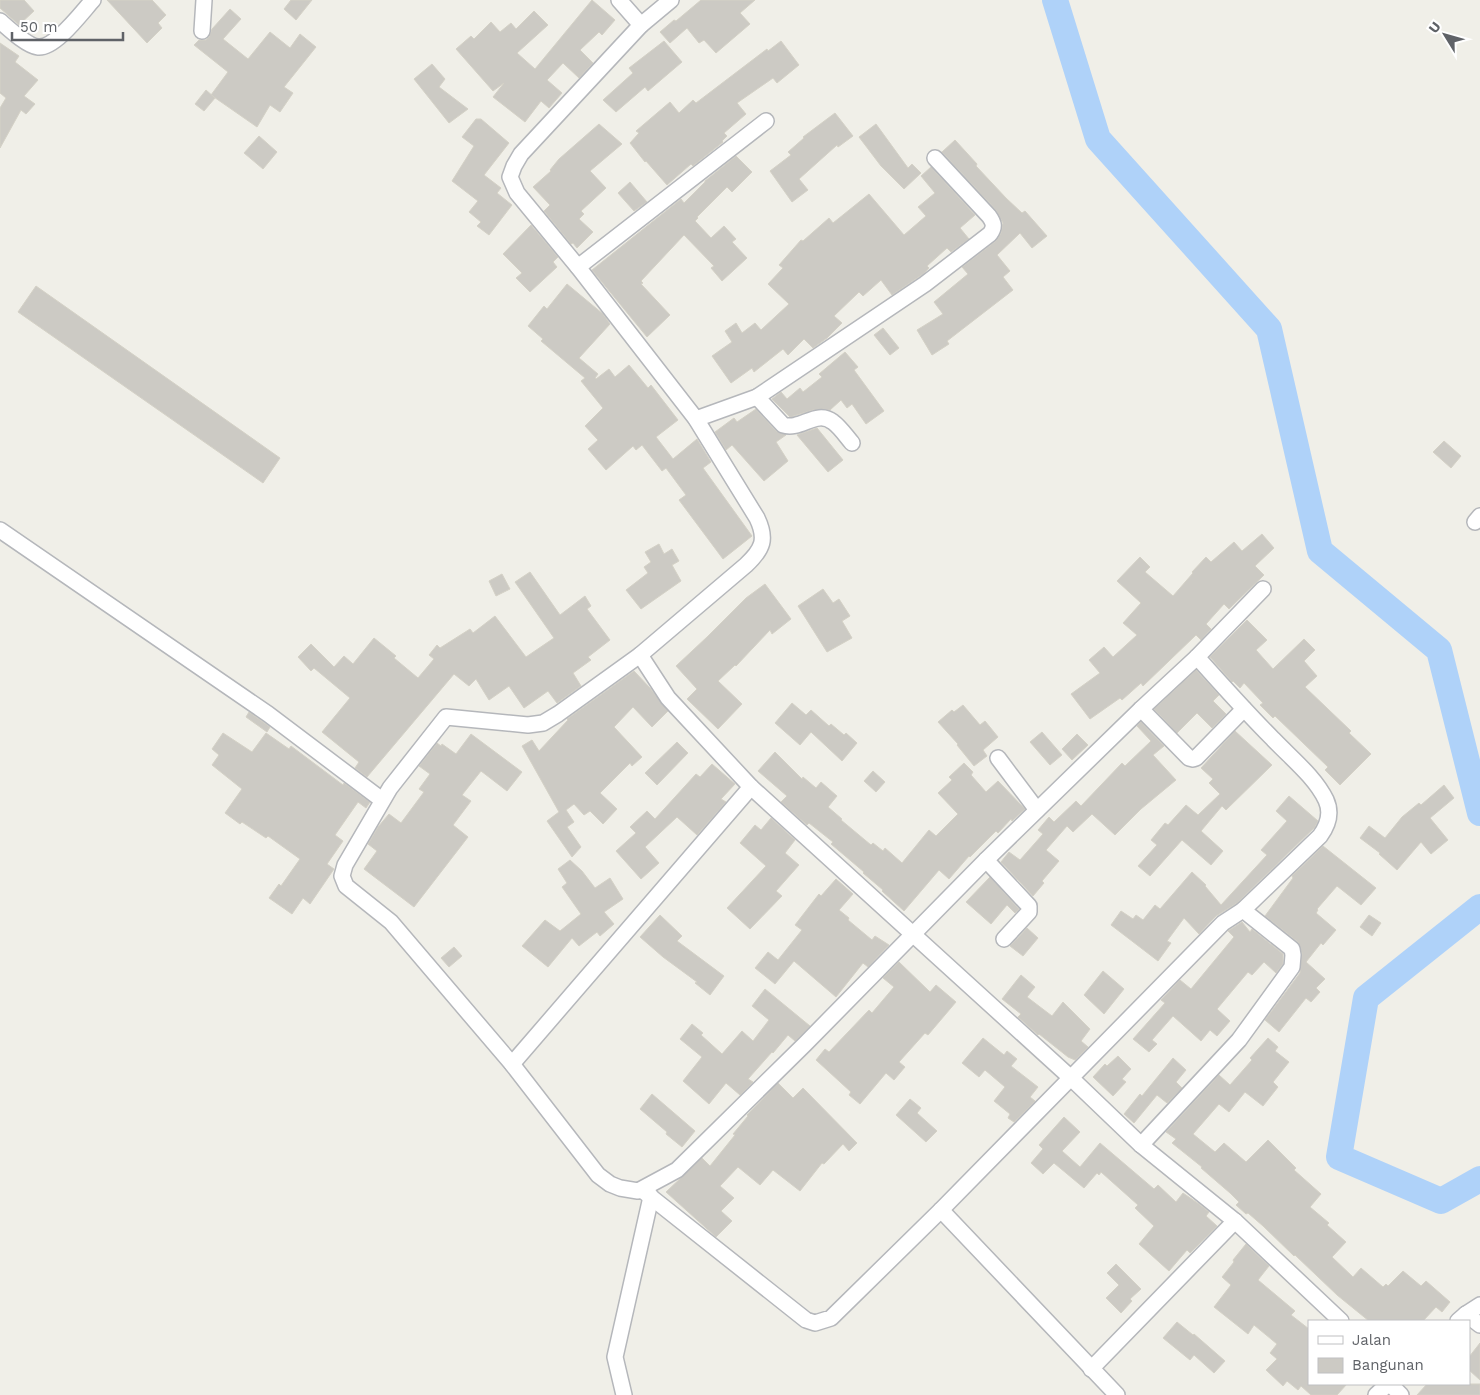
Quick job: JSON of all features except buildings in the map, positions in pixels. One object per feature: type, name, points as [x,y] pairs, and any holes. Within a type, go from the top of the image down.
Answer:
[{"type":"street","points":[[0,21],[30,45],[37,48],[44,47],[58,38],[93,0]]},
{"type":"street","points":[[202,31],[204,0]]},
{"type":"street","points":[[619,0],[641,25]]},
{"type":"street","points":[[670,0],[641,25],[521,154],[510,177],[517,192],[578,266],[696,418],[757,518],[762,528],[761,548],[746,565],[640,655],[543,723],[528,725],[446,717],[382,800],[342,872],[342,880],[346,886],[391,922],[512,1064],[598,1175],[610,1184],[620,1188],[633,1192],[646,1192],[677,1170],[805,1044],[986,860],[1141,709],[1198,657],[1263,589]]},
{"type":"street","points":[[578,266],[766,121]]},
{"type":"street","points":[[696,418],[757,397],[925,284],[973,248],[994,229],[994,223],[989,216],[936,158]]},
{"type":"street","points":[[757,397],[782,425],[787,427],[798,426],[818,417],[827,418],[852,443]]},
{"type":"street","points":[[0,530],[268,714],[382,800]]},
{"type":"street","points":[[640,655],[668,698],[751,787],[1071,1078],[1140,1145],[1235,1221],[1341,1320]]},
{"type":"street","points":[[646,1192],[806,1320],[815,1323],[831,1318],[1223,923],[1243,910],[1320,836],[1327,825],[1329,816],[1326,801],[1312,779],[1244,709],[1198,657]]},
{"type":"street","points":[[1141,709],[1191,759],[1196,758],[1244,709]]},
{"type":"street","points":[[998,758],[1037,810]]},
{"type":"street","points":[[512,1064],[751,787]]},
{"type":"street","points":[[986,860],[1029,906],[1029,912],[1004,939]]},
{"type":"street","points":[[1140,1145],[1239,1040],[1292,967],[1292,950],[1243,910]]},
{"type":"street","points":[[624,1395],[615,1357],[646,1192]]},
{"type":"street","points":[[940,1210],[1117,1395]]},
{"type":"street","points":[[1091,1369],[1235,1221]]},
{"type":"street","points":[[1462,1317],[1480,1305]]},
{"type":"street","points":[[1376,1395],[1388,1385]]},
{"type":"street","points":[[1390,1385],[1401,1395]]},
{"type":"waterway","points":[[1055,0],[1098,139],[1269,329],[1320,551],[1439,650],[1480,813]]},
{"type":"waterway","points":[[1480,907],[1366,998],[1339,1157],[1441,1201],[1480,1179]]}]
